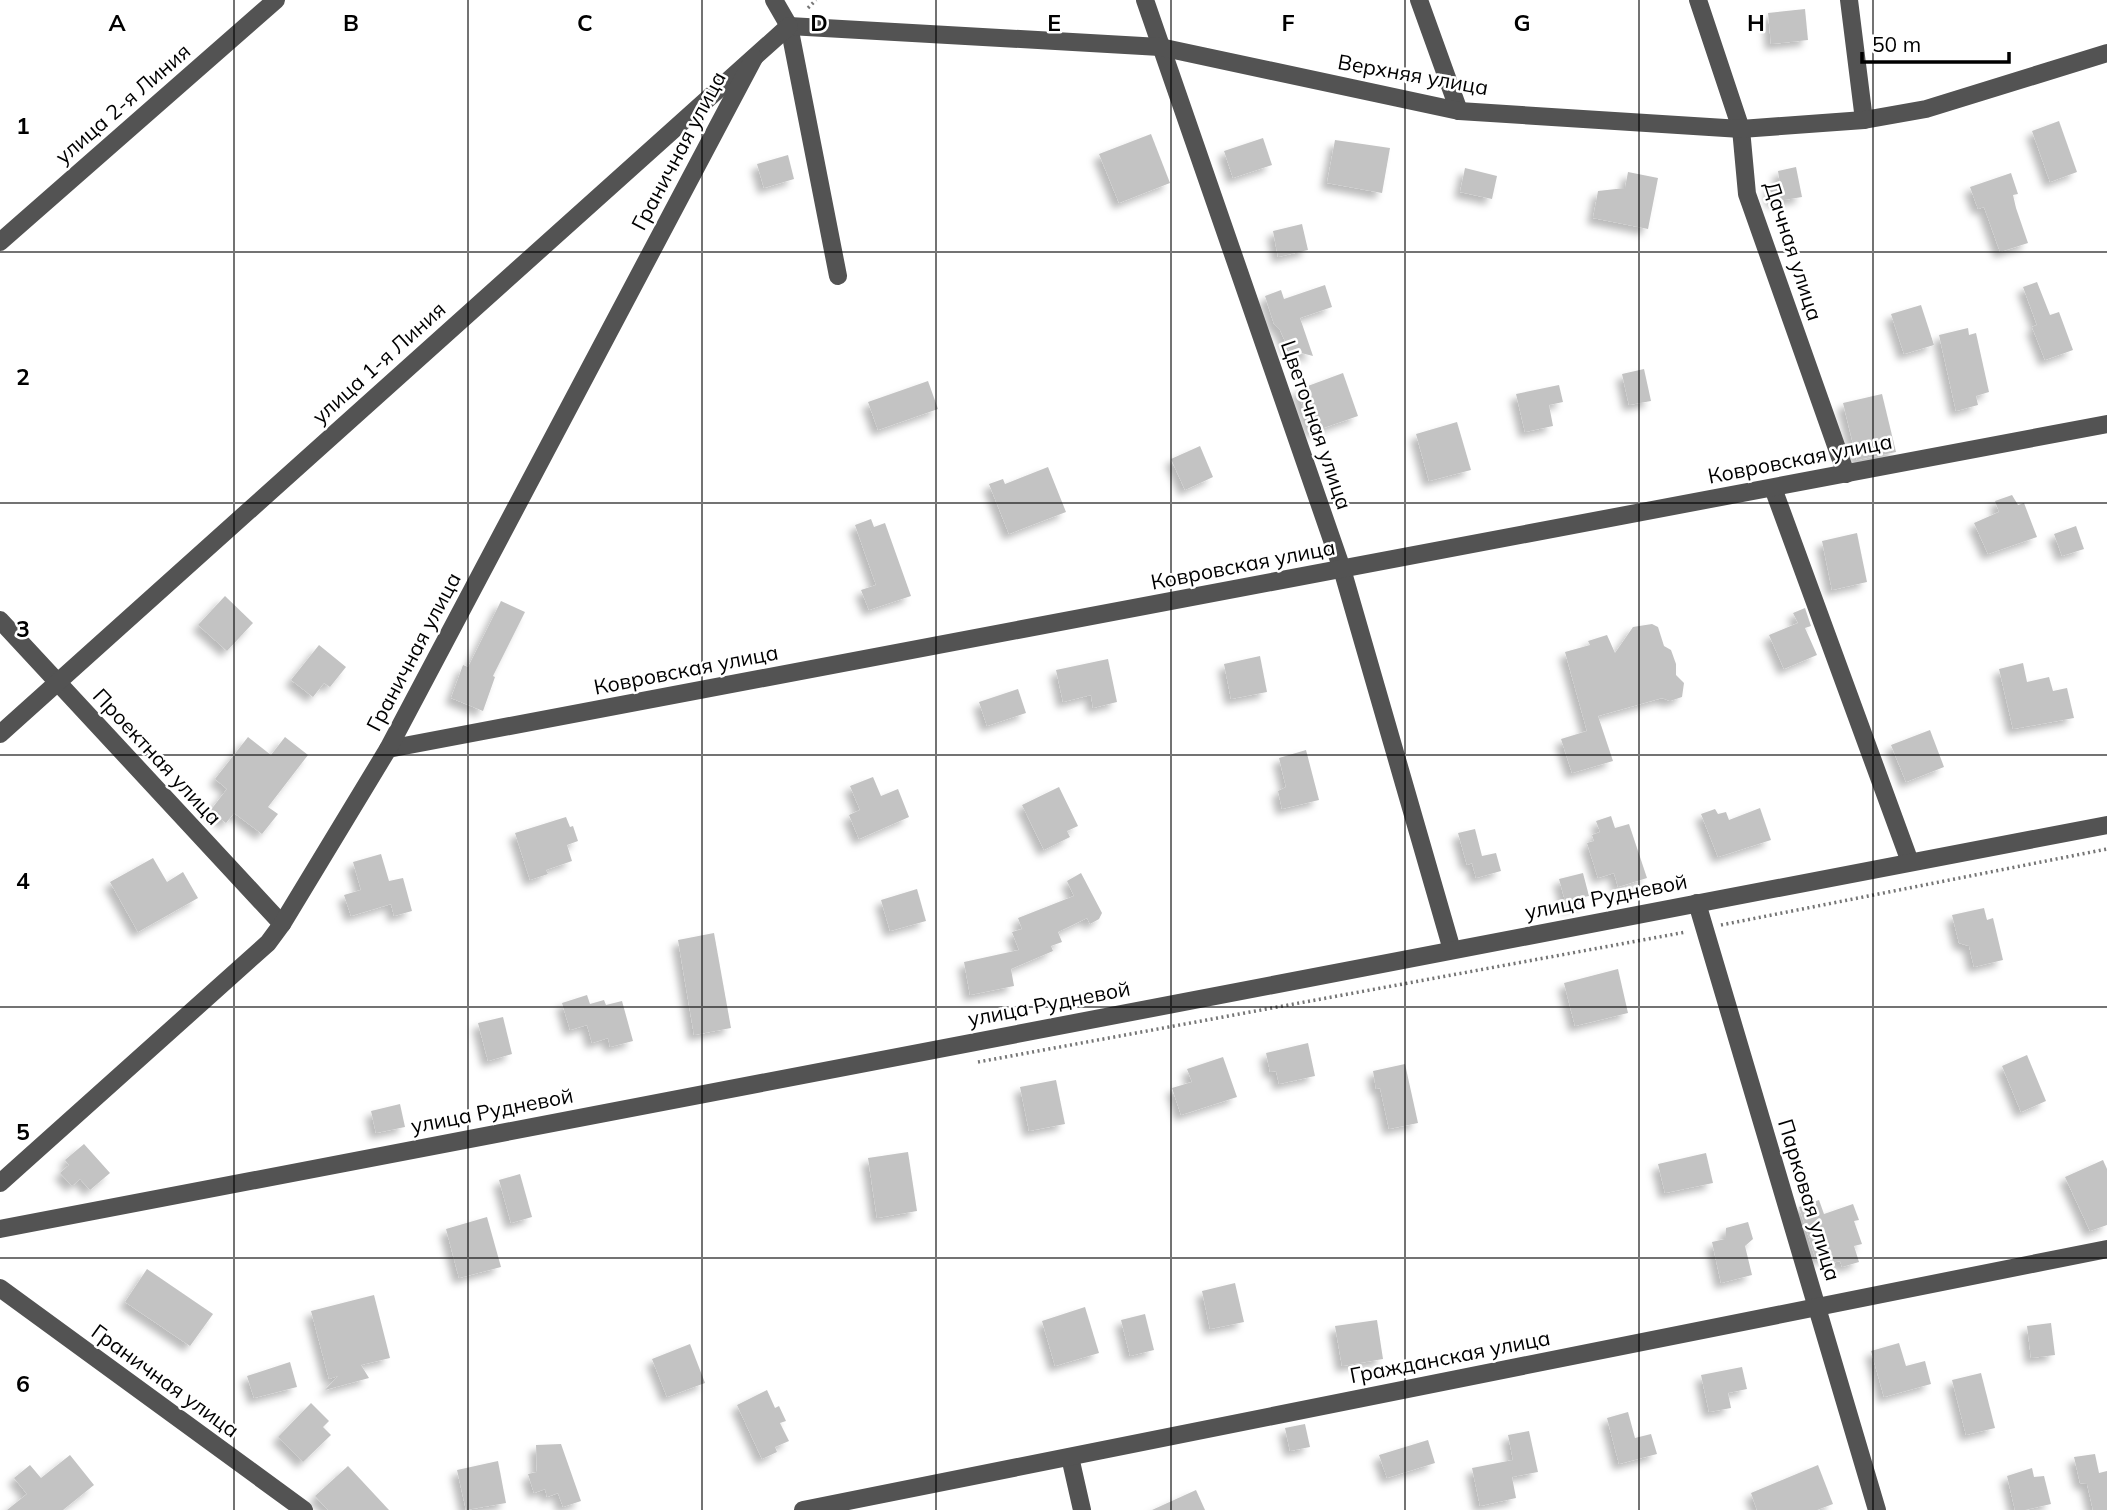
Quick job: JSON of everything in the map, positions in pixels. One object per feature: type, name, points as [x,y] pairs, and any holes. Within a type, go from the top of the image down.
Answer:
[{"type":"street","name":"улица 2-я Линия","points":[[0,242],[276,0]]},
{"type":"street","points":[[774,0],[789,26],[838,276]]},
{"type":"street","name":"Цветочная улица","points":[[1145,0],[1342,569],[1452,950]]},
{"type":"street","points":[[1419,0],[1459,111]]},
{"type":"street","name":"Дачная улица","points":[[1698,0],[1741,129],[1746,194],[1846,474]]},
{"type":"street","points":[[1849,0],[1864,120]]},
{"type":"street","name":"Верхняя улица","points":[[789,26],[1160,47],[1459,111],[1741,129],[1864,120],[1926,109],[2107,52]]},
{"type":"street","name":"улица 1-я Линия","points":[[0,734],[789,26]]},
{"type":"street","name":"Граничная улица","points":[[0,1183],[268,943],[282,924],[388,749],[754,58]]},
{"type":"street","name":"Ковровская улица","points":[[388,749],[2107,425]]},
{"type":"street","points":[[1773,488],[1910,862]]},
{"type":"street","name":"Проектная улица","points":[[0,620],[282,924]]},
{"type":"street","name":"улица Рудневой","points":[[0,1229],[2107,825]]},
{"type":"street","name":"Парковая улица","points":[[1697,903],[1877,1510]]},
{"type":"street","name":"Гражданская улица","points":[[803,1510],[2107,1249]]},
{"type":"street","name":"Граничная улица","points":[[0,1288],[280,1503],[304,1510]]},
{"type":"street","points":[[1070,1457],[1082,1510]]},
{"type":"path","points":[[1704,929],[2107,849]]},
{"type":"building","points":[[1805,9],[1808,40],[1771,44],[1768,13]]},
{"type":"building","points":[[2059,121],[2077,172],[2050,182],[2032,131]]},
{"type":"building","points":[[1151,134],[1170,183],[1119,203],[1099,154]]},
{"type":"building","points":[[1263,138],[1272,165],[1233,178],[1224,151]]},
{"type":"building","points":[[1335,140],[1390,148],[1382,193],[1327,183]]},
{"type":"building","points":[[788,155],[794,179],[764,188],[757,164]]},
{"type":"building","points":[[1796,167],[1802,197],[1772,202],[1769,186],[1780,184],[1778,171]]},
{"type":"building","points":[[1465,168],[1497,176],[1492,199],[1460,192]]},
{"type":"building","points":[[1628,172],[1658,178],[1648,229],[1593,218],[1598,191],[1625,188]]},
{"type":"building","points":[[2011,173],[2018,194],[2013,195],[2016,208],[2028,243],[2000,252],[1984,207],[1978,209],[1970,187]]},
{"type":"building","points":[[1302,224],[1308,250],[1278,257],[1273,231]]},
{"type":"building","points":[[2037,282],[2050,315],[2059,312],[2073,350],[2045,360],[2032,327],[2037,325],[2023,287]]},
{"type":"building","points":[[1325,285],[1332,307],[1300,318],[1313,356],[1289,350],[1280,330],[1274,324],[1265,296],[1281,290],[1284,299]]},
{"type":"building","points":[[1921,305],[1934,345],[1904,354],[1891,314]]},
{"type":"building","points":[[1968,328],[1969,335],[1976,333],[1989,392],[1976,396],[1978,405],[1956,411],[1939,335]]},
{"type":"building","points":[[1644,369],[1651,401],[1629,405],[1622,374]]},
{"type":"building","points":[[1343,373],[1358,416],[1312,432],[1297,390]]},
{"type":"building","points":[[928,381],[938,409],[878,430],[868,402]]},
{"type":"building","points":[[1559,385],[1563,402],[1549,405],[1553,426],[1525,432],[1516,394]]},
{"type":"building","points":[[1882,394],[1896,452],[1857,460],[1843,403]]},
{"type":"building","points":[[1457,422],[1471,470],[1429,481],[1416,434]]},
{"type":"building","points":[[1200,446],[1213,477],[1185,490],[1171,459]]},
{"type":"building","points":[[1048,467],[1066,512],[1009,534],[989,484],[1003,479],[1005,484]]},
{"type":"building","points":[[2012,495],[2018,505],[2024,503],[2037,537],[1988,554],[1974,523],[1999,512],[1995,501]]},
{"type":"building","points":[[871,519],[874,527],[885,523],[911,596],[869,610],[861,590],[876,585],[855,525]]},
{"type":"building","points":[[2076,526],[2084,549],[2062,556],[2054,534]]},
{"type":"building","points":[[1857,533],[1867,582],[1832,590],[1822,541]]},
{"type":"building","points":[[225,596],[253,623],[227,651],[198,625]]},
{"type":"building","points":[[501,601],[525,612],[493,676],[495,677],[483,711],[451,698],[463,665],[468,667]]},
{"type":"building","points":[[1805,608],[1811,626],[1805,628],[1817,655],[1784,669],[1769,635],[1798,623],[1793,613]]},
{"type":"building","points":[[1652,624],[1658,627],[1664,646],[1671,650],[1676,664],[1676,675],[1684,683],[1682,697],[1670,701],[1662,698],[1598,716],[1613,761],[1572,773],[1561,739],[1587,731],[1565,652],[1590,645],[1588,641],[1607,635],[1615,653],[1633,627]]},
{"type":"building","points":[[319,645],[346,667],[330,687],[324,683],[313,697],[291,680]]},
{"type":"building","points":[[1260,656],[1267,692],[1231,699],[1224,664]]},
{"type":"building","points":[[1108,659],[1117,702],[1093,708],[1091,695],[1063,702],[1056,670]]},
{"type":"building","points":[[2023,663],[2027,682],[2049,677],[2053,691],[2067,688],[2074,718],[2013,729],[1999,669]]},
{"type":"building","points":[[1018,689],[1026,713],[987,726],[979,702]]},
{"type":"building","points":[[1930,730],[1944,767],[1906,782],[1891,745]]},
{"type":"building","points":[[248,737],[271,755],[285,737],[308,755],[268,807],[278,814],[262,834],[234,813],[226,823],[210,811],[227,789],[215,779]]},
{"type":"building","points":[[1306,750],[1319,800],[1282,809],[1278,791],[1286,787],[1279,758]]},
{"type":"building","points":[[873,777],[881,796],[898,789],[909,817],[859,839],[849,815],[860,810],[850,786]]},
{"type":"building","points":[[1059,787],[1078,826],[1067,831],[1070,837],[1044,850],[1022,805]]},
{"type":"building","points":[[1760,808],[1771,840],[1718,857],[1701,814],[1715,809],[1718,814],[1726,812],[1729,820]]},
{"type":"building","points":[[1611,816],[1615,828],[1629,824],[1647,878],[1618,887],[1614,873],[1598,878],[1587,843],[1594,841],[1592,835],[1600,832],[1596,821]]},
{"type":"building","points":[[566,817],[570,827],[573,826],[578,841],[567,845],[572,861],[546,870],[548,874],[530,880],[515,833]]},
{"type":"building","points":[[1475,829],[1482,856],[1496,853],[1501,871],[1476,878],[1472,863],[1467,865],[1458,833]]},
{"type":"building","points":[[381,854],[389,881],[403,878],[412,911],[394,916],[391,904],[351,916],[344,895],[361,890],[353,862]]},
{"type":"building","points":[[153,858],[167,882],[183,872],[198,898],[138,932],[110,882]]},
{"type":"building","points":[[1081,873],[1102,913],[1099,919],[1090,924],[1087,918],[1058,932],[1062,942],[1051,946],[1053,951],[1011,969],[1014,986],[970,995],[964,962],[1019,950],[1012,932],[1022,929],[1018,918],[1074,896],[1067,881]]},
{"type":"building","points":[[1583,873],[1589,896],[1584,897],[1585,903],[1567,908],[1559,879]]},
{"type":"building","points":[[917,889],[926,921],[890,931],[881,900]]},
{"type":"building","points":[[1984,908],[1987,920],[1993,918],[2003,960],[1974,967],[1969,946],[1959,943],[1952,915]]},
{"type":"building","points":[[714,933],[731,1028],[694,1035],[678,940]]},
{"type":"building","points":[[1618,969],[1628,1013],[1575,1026],[1564,983]]},
{"type":"building","points":[[587,995],[590,1004],[604,1000],[606,1005],[622,1001],[633,1041],[610,1047],[608,1038],[592,1043],[587,1025],[570,1030],[562,1003]]},
{"type":"building","points":[[503,1017],[512,1054],[488,1061],[478,1023]]},
{"type":"building","points":[[1308,1043],[1315,1076],[1279,1084],[1276,1071],[1270,1072],[1266,1053]]},
{"type":"building","points":[[2027,1055],[2046,1101],[2021,1112],[2002,1066]]},
{"type":"building","points":[[1223,1057],[1237,1097],[1181,1115],[1172,1088],[1192,1082],[1187,1069]]},
{"type":"building","points":[[1405,1064],[1418,1123],[1389,1129],[1380,1088],[1376,1089],[1373,1071]]},
{"type":"building","points":[[1056,1080],[1065,1124],[1029,1131],[1020,1087]]},
{"type":"building","points":[[400,1104],[405,1127],[376,1133],[371,1111]]},
{"type":"building","points":[[84,1144],[110,1173],[90,1190],[80,1179],[72,1186],[60,1173],[69,1165],[65,1160]]},
{"type":"building","points":[[908,1152],[917,1211],[877,1218],[868,1158]]},
{"type":"building","points":[[1706,1153],[1713,1183],[1665,1193],[1658,1164]]},
{"type":"building","points":[[2103,1160],[2107,1169],[2107,1225],[2090,1231],[2065,1177]]},
{"type":"building","points":[[520,1174],[532,1217],[511,1223],[499,1180]]},
{"type":"building","points":[[1819,1200],[1824,1214],[1853,1204],[1859,1220],[1854,1221],[1862,1244],[1854,1246],[1859,1262],[1842,1267],[1840,1261],[1832,1263],[1830,1256],[1816,1260],[1799,1207]]},
{"type":"building","points":[[487,1217],[501,1267],[459,1278],[446,1229]]},
{"type":"building","points":[[1748,1222],[1753,1239],[1745,1246],[1752,1275],[1721,1283],[1712,1242],[1725,1239],[1726,1228]]},
{"type":"building","points":[[147,1269],[213,1314],[190,1346],[125,1302]]},
{"type":"building","points":[[1235,1283],[1244,1322],[1210,1329],[1202,1291]]},
{"type":"building","points":[[374,1295],[390,1358],[361,1365],[369,1378],[325,1390],[338,1376],[329,1379],[311,1311]]},
{"type":"building","points":[[1085,1307],[1099,1353],[1055,1366],[1042,1321]]},
{"type":"building","points":[[1145,1314],[1154,1350],[1130,1356],[1121,1320]]},
{"type":"building","points":[[1377,1320],[1383,1359],[1342,1366],[1335,1326]]},
{"type":"building","points":[[2051,1323],[2055,1355],[2031,1358],[2027,1326]]},
{"type":"building","points":[[1899,1343],[1906,1366],[1925,1361],[1931,1384],[1884,1397],[1871,1351]]},
{"type":"building","points":[[690,1344],[705,1383],[667,1397],[652,1359]]},
{"type":"building","points":[[290,1362],[297,1387],[254,1398],[247,1376]]},
{"type":"building","points":[[1742,1367],[1747,1389],[1728,1393],[1731,1408],[1709,1412],[1701,1375]]},
{"type":"building","points":[[1981,1373],[1995,1428],[1966,1435],[1952,1380]]},
{"type":"building","points":[[767,1390],[775,1408],[779,1406],[786,1421],[780,1423],[789,1441],[775,1447],[777,1452],[762,1459],[737,1405]]},
{"type":"building","points":[[311,1403],[329,1421],[323,1427],[331,1435],[303,1462],[278,1437]]},
{"type":"building","points":[[1628,1412],[1635,1438],[1651,1434],[1657,1454],[1619,1464],[1607,1418]]},
{"type":"building","points":[[1305,1424],[1310,1447],[1290,1451],[1285,1428]]},
{"type":"building","points":[[1529,1431],[1538,1472],[1512,1477],[1516,1498],[1480,1506],[1472,1468],[1513,1460],[1508,1435]]},
{"type":"building","points":[[1428,1440],[1435,1463],[1387,1478],[1379,1455]]},
{"type":"building","points":[[561,1444],[581,1501],[563,1507],[558,1493],[547,1497],[545,1489],[534,1493],[528,1474],[537,1472],[536,1445]]},
{"type":"building","points":[[2095,1454],[2099,1473],[2107,1471],[2107,1510],[2093,1510],[2087,1484],[2080,1483],[2074,1457]]},
{"type":"building","points":[[70,1455],[94,1485],[63,1510],[7,1510],[27,1494],[14,1478],[30,1465],[41,1478]]},
{"type":"building","points":[[498,1461],[506,1503],[466,1510],[457,1470]]},
{"type":"building","points":[[1818,1465],[1833,1504],[1817,1510],[1757,1510],[1751,1493]]},
{"type":"building","points":[[348,1466],[389,1510],[328,1510],[315,1496]]},
{"type":"building","points":[[2032,1468],[2034,1477],[2044,1476],[2051,1504],[2015,1510],[2007,1476]]},
{"type":"building","points":[[1196,1490],[1205,1510],[1152,1510]]}]
